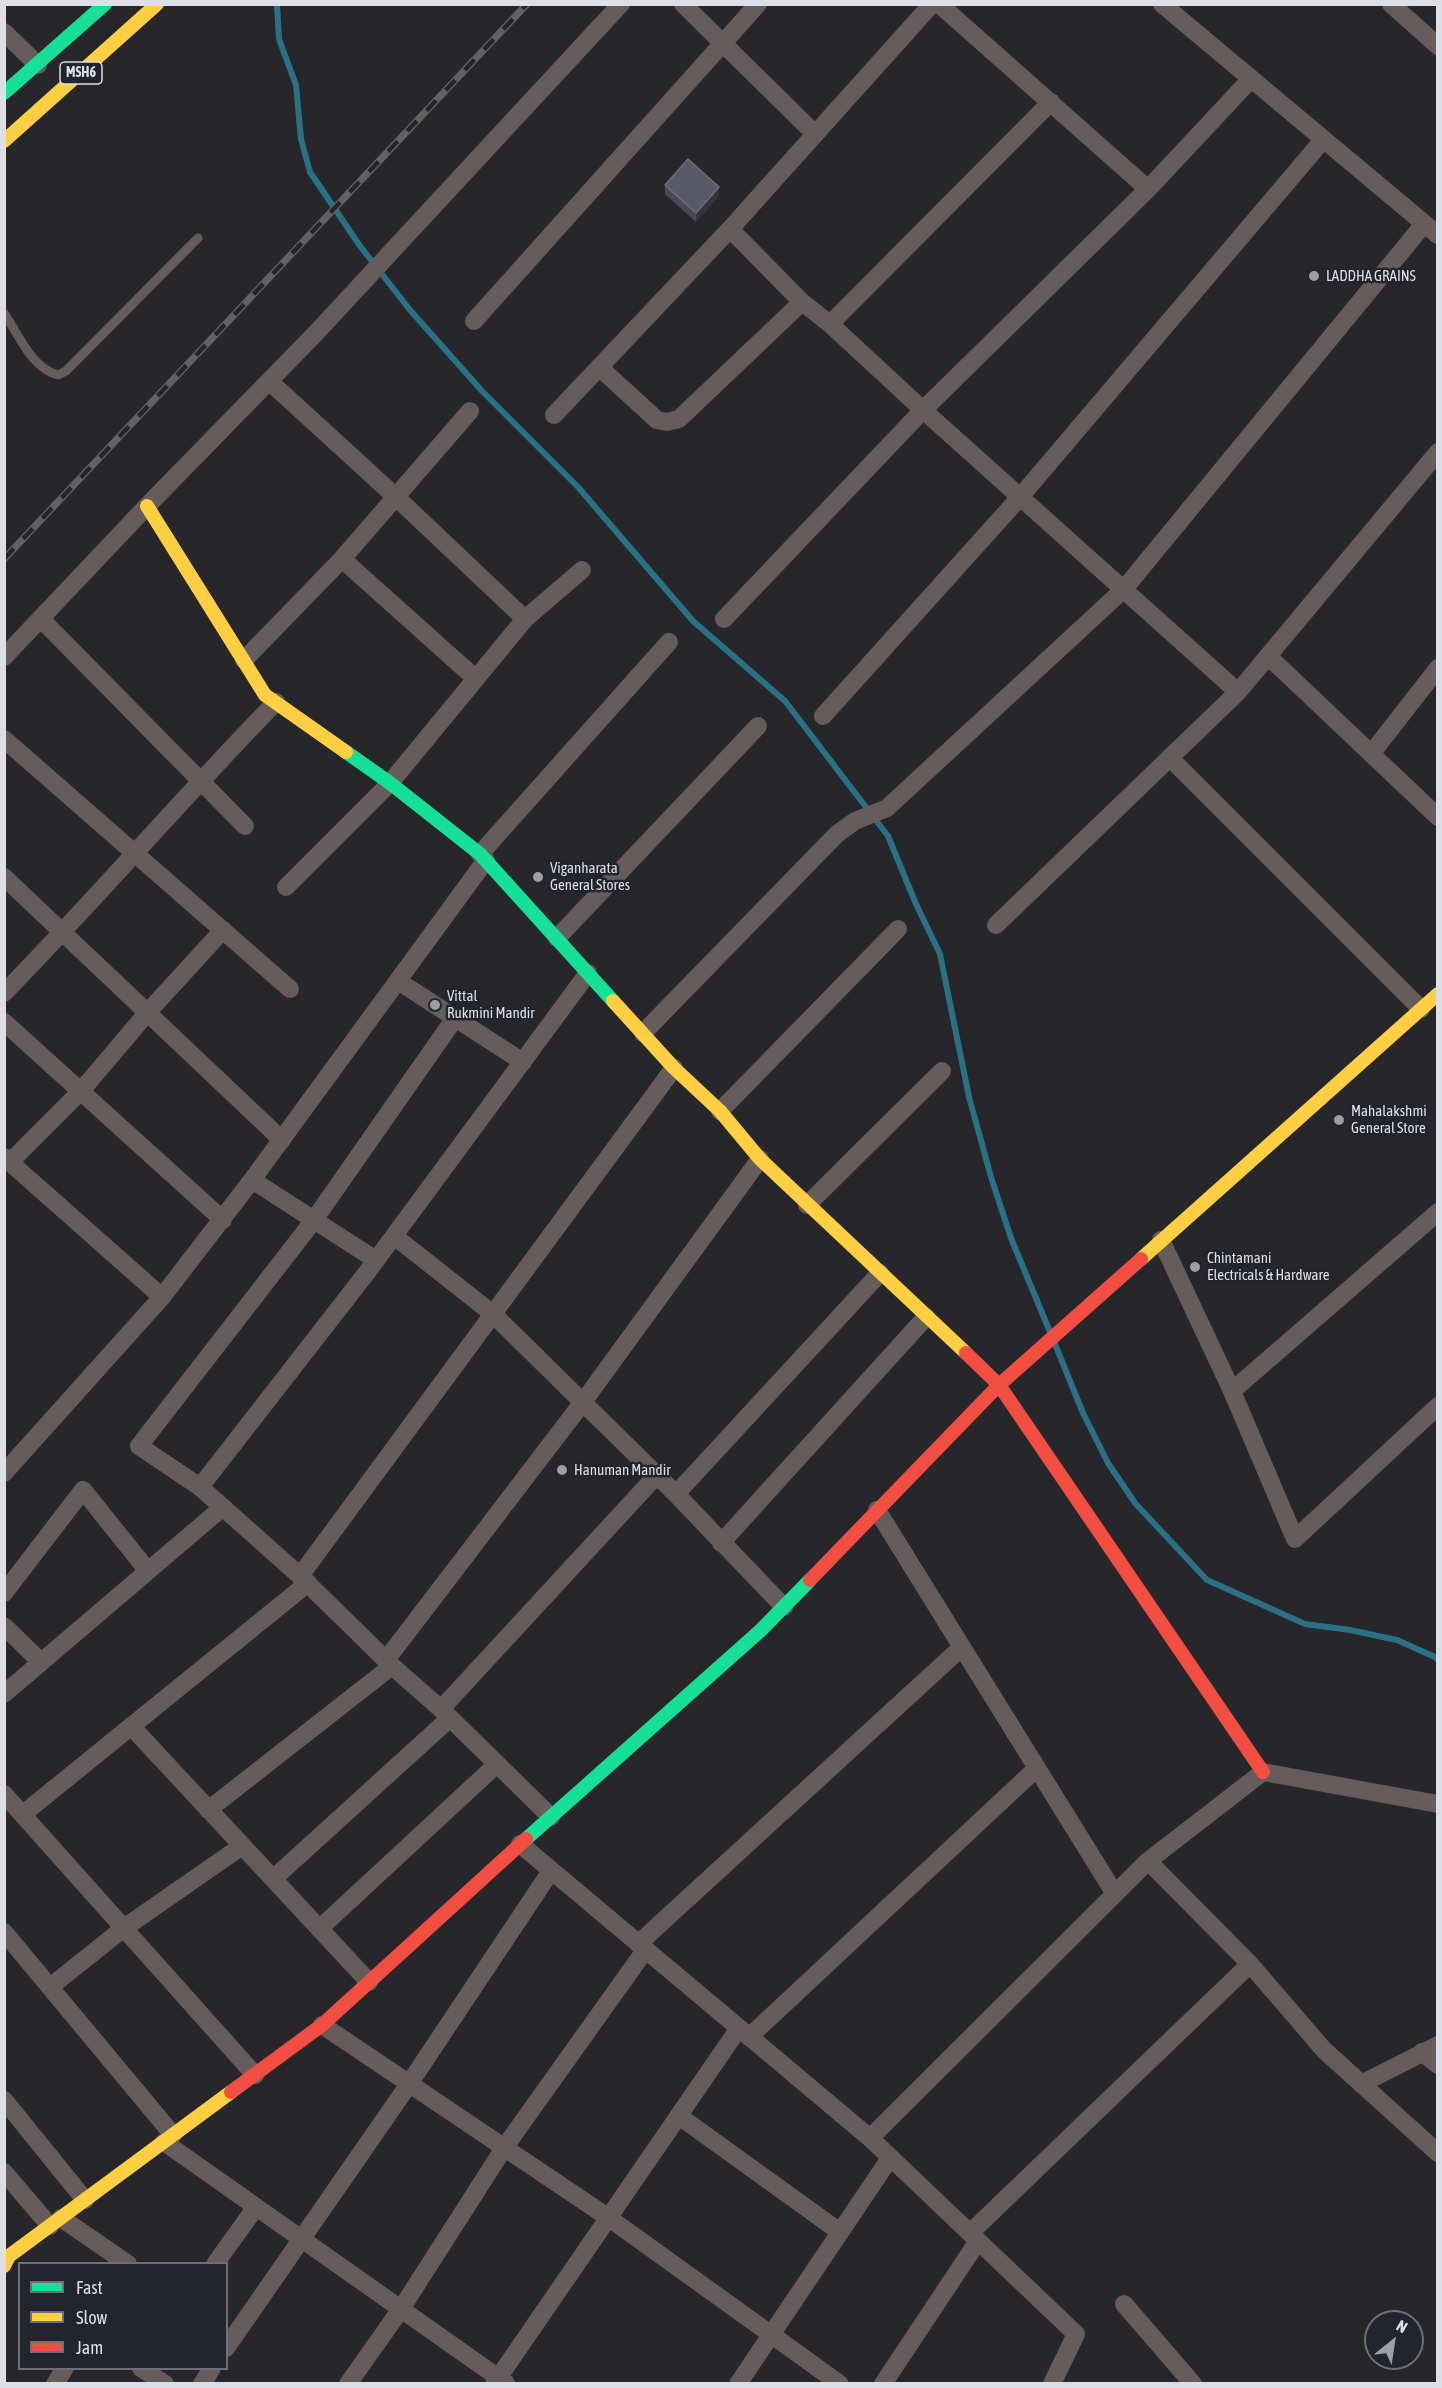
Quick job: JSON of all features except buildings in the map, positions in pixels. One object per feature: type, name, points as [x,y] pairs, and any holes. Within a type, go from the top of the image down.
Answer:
[{"type":"street","name":"MSH6","points":[[4,93],[105,4]]},
{"type":"street","name":"MSH6","points":[[4,141],[157,4]]},
{"type":"street","points":[[4,657],[390,254],[621,4]]},
{"type":"street","points":[[683,4],[815,134]]},
{"type":"street","points":[[474,321],[758,4]]},
{"type":"street","points":[[554,415],[730,229],[932,4]]},
{"type":"street","points":[[939,4],[1148,189]]},
{"type":"street","points":[[643,1033],[837,834],[855,821],[886,808],[1124,589],[1431,229],[1250,80],[1162,4]]},
{"type":"street","points":[[1399,7],[1437,46]]},
{"type":"street","points":[[4,32],[38,65]]},
{"type":"street","points":[[724,619],[923,410],[1148,189],[1250,80]]},
{"type":"street","points":[[830,324],[1051,102]]},
{"type":"street","points":[[823,717],[1021,496],[1323,140]]},
{"type":"street","points":[[730,229],[802,302],[830,324],[1238,692]]},
{"type":"street","points":[[599,367],[657,420],[667,422],[679,419],[802,302]]},
{"type":"street","points":[[269,381],[525,619]]},
{"type":"street","points":[[244,660],[342,559],[470,411]]},
{"type":"street","points":[[996,925],[1238,692],[1437,452]]},
{"type":"street","points":[[147,506],[265,695],[390,783],[483,857],[674,1068],[720,1111],[760,1159],[999,1385],[1263,1772],[1437,1804]]},
{"type":"street","points":[[342,559],[475,678]]},
{"type":"street","points":[[286,887],[390,783],[525,619],[582,570]]},
{"type":"street","points":[[41,619],[199,782],[245,826]]},
{"type":"street","points":[[4,1473],[162,1297],[223,1220],[398,981],[483,857],[669,642]]},
{"type":"street","points":[[1269,657],[1437,817]]},
{"type":"street","points":[[1371,754],[1437,668]]},
{"type":"street","points":[[4,993],[63,933],[199,782],[276,702]]},
{"type":"street","points":[[557,938],[758,726]]},
{"type":"street","points":[[4,739],[290,989]]},
{"type":"street","points":[[1170,758],[1421,1009]]},
{"type":"street","points":[[4,877],[282,1140]]},
{"type":"street","points":[[720,1111],[898,929]]},
{"type":"street","points":[[162,1297],[7,1160],[81,1091],[147,1013],[223,930]]},
{"type":"street","points":[[200,1488],[376,1260],[588,973]]},
{"type":"street","points":[[398,981],[523,1062]]},
{"type":"street","points":[[6,2258],[322,2025],[550,1817],[761,1630],[999,1385],[1437,994]]},
{"type":"street","points":[[455,1018],[314,1220],[139,1446],[200,1488],[304,1580],[389,1663],[446,1714],[550,1817]]},
{"type":"street","points":[[4,1022],[223,1220]]},
{"type":"street","points":[[23,1814],[304,1580],[493,1314],[674,1068]]},
{"type":"street","points":[[807,1205],[942,1071]]},
{"type":"street","points":[[208,1810],[389,1663],[760,1159]]},
{"type":"street","points":[[252,1180],[376,1260]]},
{"type":"street","points":[[1232,1391],[1437,1212]]},
{"type":"street","points":[[394,1236],[493,1314],[676,1494],[784,1607]]},
{"type":"street","points":[[1161,1240],[1232,1391],[1295,1539],[1437,1406]]},
{"type":"street","points":[[676,1494],[880,1273]]},
{"type":"street","points":[[721,1543],[926,1317]]},
{"type":"street","points":[[273,1879],[446,1714],[657,1475]]},
{"type":"street","points":[[4,1593],[83,1490],[148,1570]]},
{"type":"street","points":[[4,1694],[223,1507]]},
{"type":"street","points":[[877,1510],[1115,1894]]},
{"type":"street","points":[[4,1626],[41,1662]]},
{"type":"street","points":[[348,2384],[401,2309],[504,2148],[642,1947],[962,1647]]},
{"type":"street","points":[[131,1726],[369,1982]]},
{"type":"street","points":[[319,1929],[496,1765]]},
{"type":"street","points":[[4,1932],[169,2138],[256,2206],[499,2382],[679,2116],[744,2033],[1037,1768]]},
{"type":"street","points":[[870,2138],[1148,1861],[1263,1772]]},
{"type":"street","points":[[4,1794],[255,2075]]},
{"type":"street","points":[[520,1844],[870,2138],[1076,2334],[1052,2384]]},
{"type":"street","points":[[50,1987],[124,1928],[242,1846]]},
{"type":"street","points":[[1148,1861],[1250,1964],[1324,2050],[1437,2153]]},
{"type":"street","points":[[228,2345],[303,2240],[551,1871]]},
{"type":"street","points":[[883,2384],[974,2237],[1250,1964]]},
{"type":"street","points":[[322,2025],[609,2218],[840,2384]]},
{"type":"street","points":[[1361,2084],[1430,2049],[1437,2066]]},
{"type":"street","points":[[4,2100],[85,2200]]},
{"type":"street","points":[[679,2116],[840,2232]]},
{"type":"street","points":[[738,2384],[770,2333],[891,2158]]},
{"type":"street","points":[[4,2172],[55,2222],[125,2262]]},
{"type":"street","points":[[216,2262],[256,2206]]},
{"type":"street","points":[[1124,2304],[1193,2384]]},
{"type":"street","points":[[56,2384],[64,2370]]},
{"type":"street","points":[[144,2370],[165,2384]]},
{"type":"street","points":[[202,2384],[211,2370]]},
{"type":"lane","points":[[4,313],[36,362],[47,372],[58,375],[66,371],[198,238]]},
{"type":"waterway","points":[[277,4],[279,39],[296,85],[301,139],[310,172],[360,246],[410,310],[482,391],[578,487],[693,621],[785,701],[888,836],[940,954],[969,1097],[991,1177],[1011,1238],[1050,1332]]},
{"type":"waterway","points":[[1055,1344],[1083,1413],[1108,1463],[1135,1503],[1207,1580],[1305,1624],[1397,1640],[1438,1660]]},
{"type":"railway","points":[[4,559],[527,4]]},
{"type":"traffic: fast","points":[[4,93],[105,4]]},
{"type":"traffic: fast","points":[[346,752],[390,783],[480,854],[613,1001]]},
{"type":"traffic: fast","points":[[526,1839],[761,1630],[810,1580]]},
{"type":"traffic: slow","points":[[4,141],[157,4]]},
{"type":"traffic: slow","points":[[147,506],[265,695],[346,752]]},
{"type":"traffic: slow","points":[[1141,1259],[1438,994]]},
{"type":"traffic: slow","points":[[613,1001],[674,1068],[720,1111],[760,1159],[966,1353]]},
{"type":"traffic: slow","points":[[4,2266],[9,2256],[231,2092]]},
{"type":"traffic: jam","points":[[810,1580],[999,1385],[1141,1259]]},
{"type":"traffic: jam","points":[[966,1353],[999,1385],[1263,1772]]},
{"type":"traffic: jam","points":[[231,2092],[322,2025],[526,1839]]},
{"type":"place","name":"LADDHA GRAINS","points":[[1314,276]]},
{"type":"place","name":"Viganharata General Stores","points":[[538,877]]},
{"type":"place","name":"Vittal Rukmini Mandir","points":[[435,1005]]},
{"type":"place","name":"Mahalakshmi General Store","points":[[1339,1120]]},
{"type":"place","name":"Chintamani Electricals & Hardware","points":[[1195,1267]]},
{"type":"place","name":"Hanuman Mandir","points":[[562,1470]]}]
